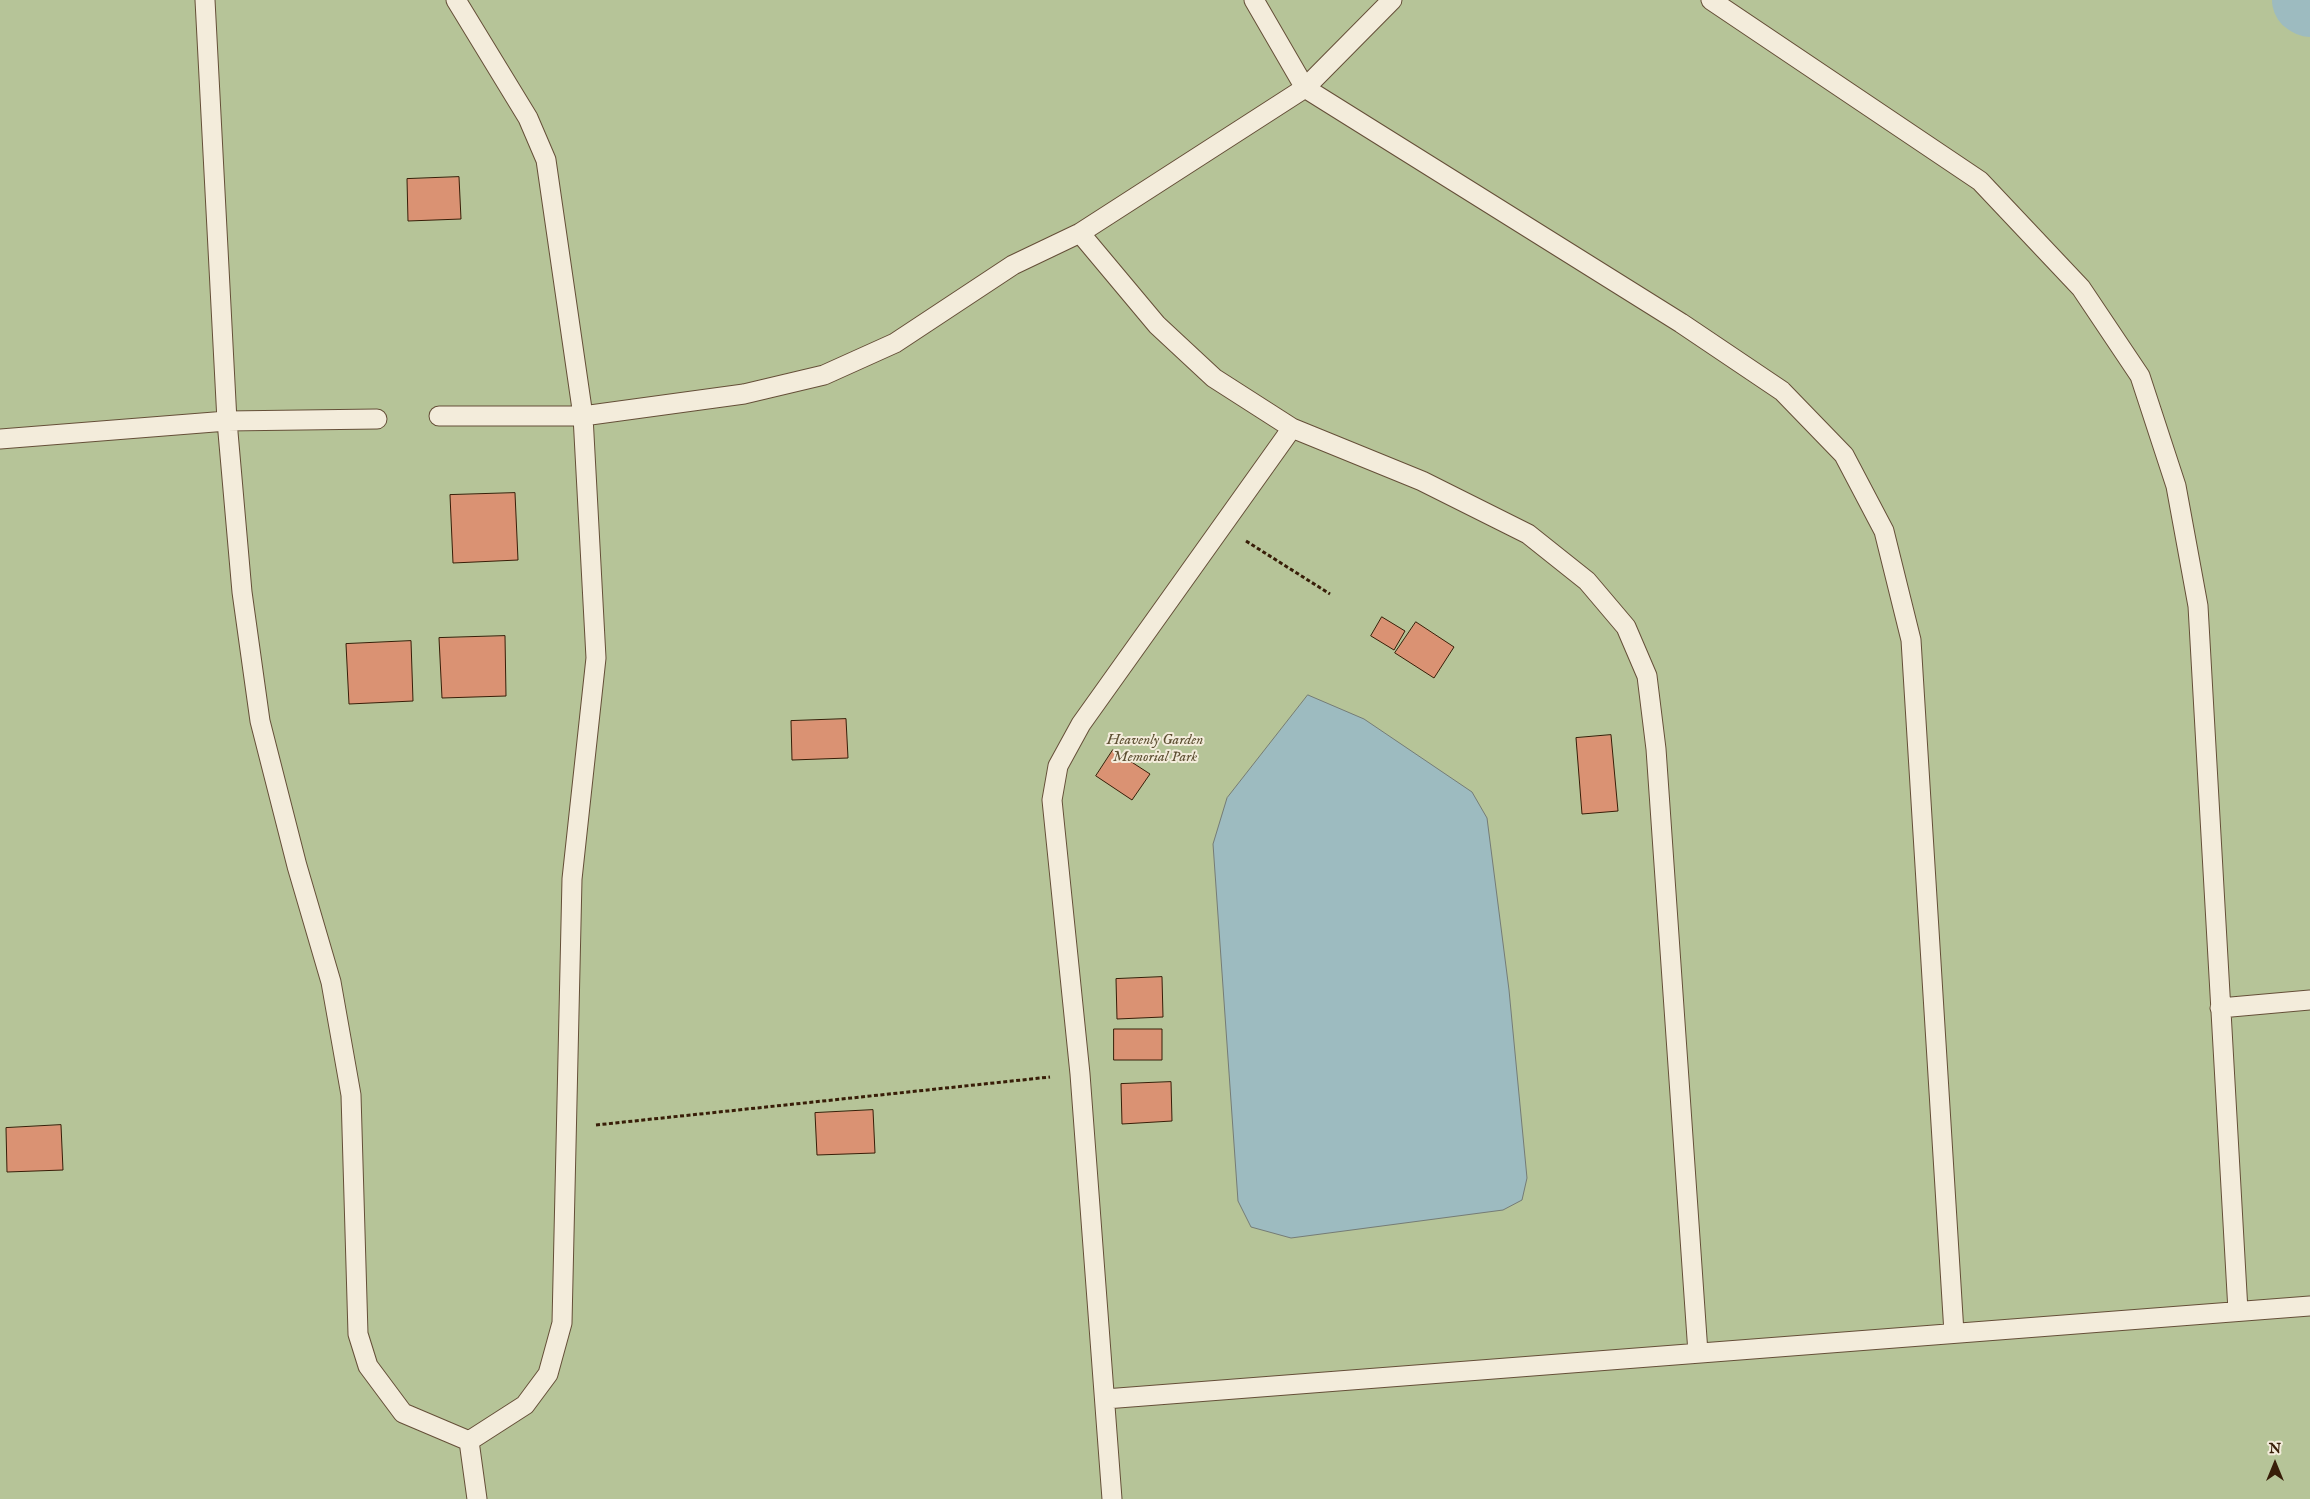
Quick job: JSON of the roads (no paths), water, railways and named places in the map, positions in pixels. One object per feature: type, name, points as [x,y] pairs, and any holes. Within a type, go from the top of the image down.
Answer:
[{"type":"lane","points":[[205,0],[227,422],[242,592],[260,721],[297,866],[331,982],[351,1095],[358,1334],[368,1366],[403,1413],[470,1441]]},
{"type":"lane","points":[[456,0],[528,118],[546,160],[583,416],[596,658],[572,879],[562,1323],[548,1374],[524,1405],[470,1441]]},
{"type":"lane","points":[[1254,0],[1305,88],[1682,323],[1782,391],[1844,456],[1849,464],[1884,531],[1911,640],[1954,1333]]},
{"type":"lane","points":[[439,416],[583,416],[744,394],[824,375],[894,343],[1014,265],[1080,233],[1305,88],[1392,0]]},
{"type":"lane","points":[[1711,0],[1980,181],[2082,288],[2140,376],[2176,486],[2198,606],[2238,1311]]},
{"type":"lane","points":[[1080,233],[1164,332],[1214,378],[1292,428],[1422,480],[1528,534],[1587,581],[1626,627],[1647,676],[1656,749],[1698,1353]]},
{"type":"lane","points":[[0,438],[227,422],[378,419]]},
{"type":"lane","points":[[1112,1499],[1080,1074],[1052,800],[1058,766],[1081,724],[1292,428]]},
{"type":"lane","points":[[2220,1008],[2310,1000]]},
{"type":"lane","points":[[1105,1399],[2310,1306]]},
{"type":"lane","points":[[470,1441],[476,1499]]},
{"type":"water","points":[[1308,695],[1364,719],[1472,792],[1487,818],[1509,990],[1527,1178],[1522,1200],[1503,1210],[1291,1238],[1251,1227],[1238,1201],[1213,844],[1227,798]]},
{"type":"park label","name":"Heavenly Garden Memorial Park","points":[[1155,750]]}]
